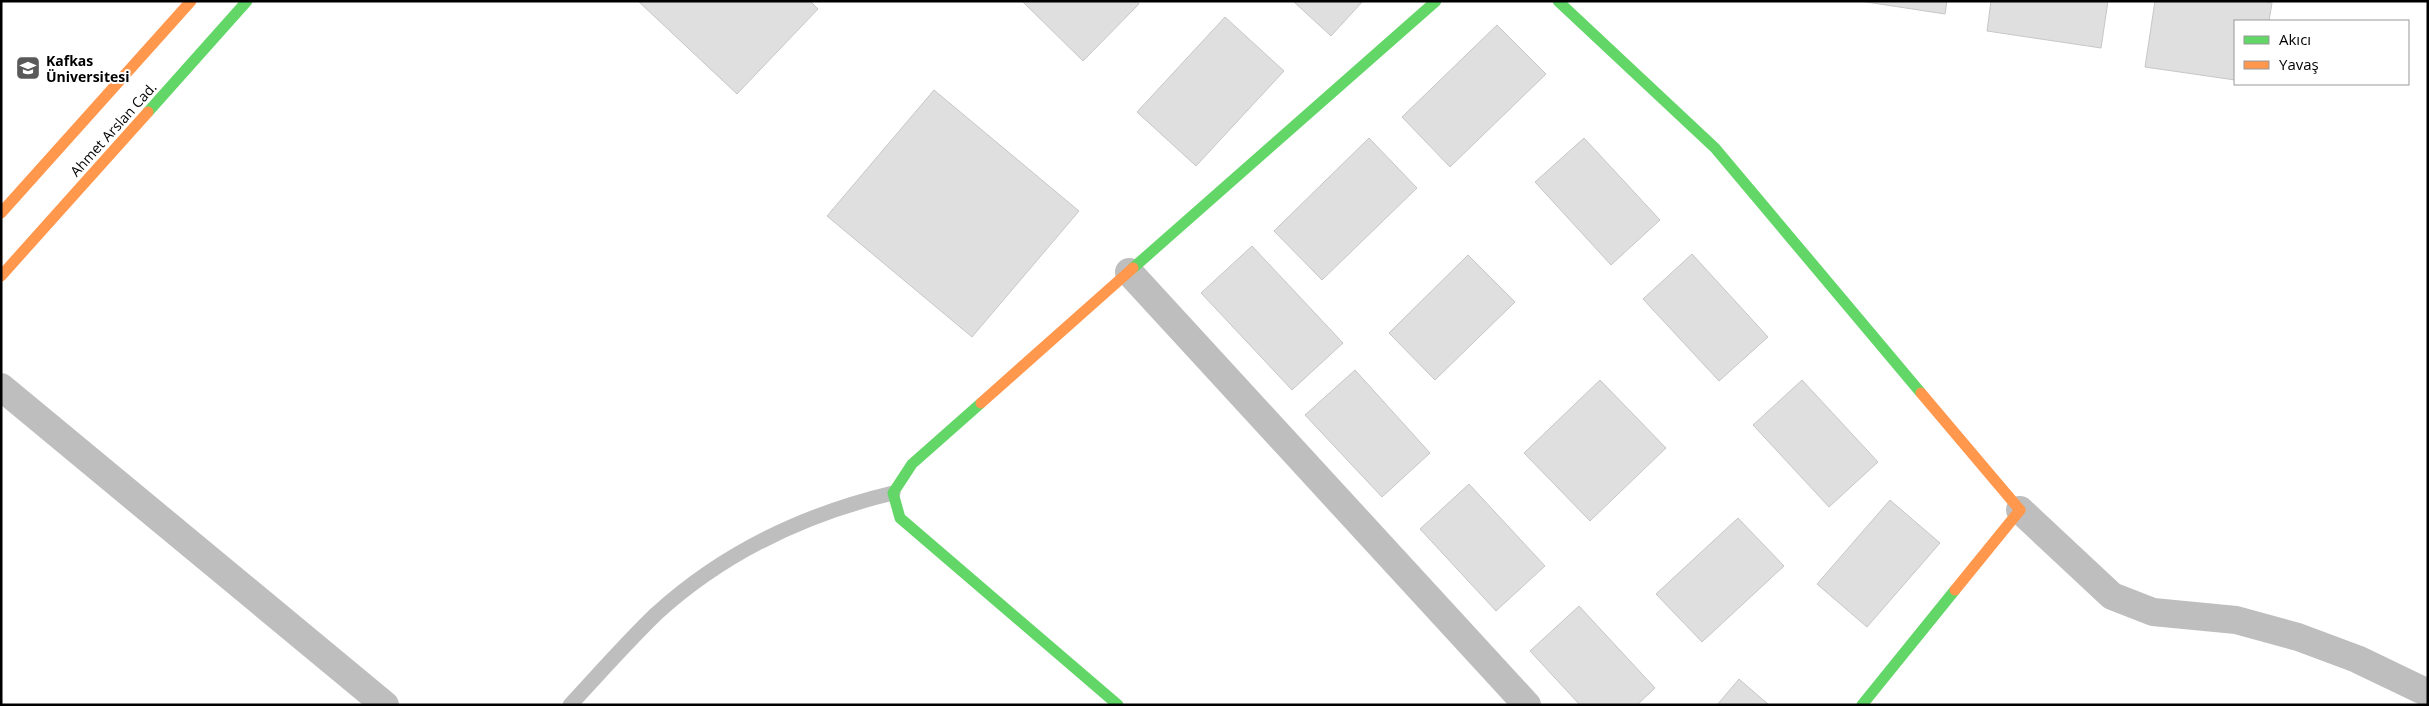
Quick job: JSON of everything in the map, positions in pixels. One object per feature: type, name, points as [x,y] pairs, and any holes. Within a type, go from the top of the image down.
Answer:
[{"type":"street","name":"Ahmet Arslan Cad.","points":[[1,213],[190,1]]},
{"type":"street","name":"Ahmet Arslan Cad.","points":[[1,276],[247,1]]},
{"type":"street","points":[[1118,705],[900,518],[893,493],[912,464],[1436,1]]},
{"type":"street","points":[[1558,1],[1715,148],[2020,510],[2112,596],[2154,612],[2236,620],[2298,637],[2357,659],[2428,693]]},
{"type":"street","points":[[1129,272],[1526,705]]},
{"type":"street","points":[[1,387],[385,705]]},
{"type":"street","points":[[1862,705],[2020,510]]},
{"type":"lane","points":[[570,705],[655,615],[717,566],[751,546],[821,514],[893,493]]},
{"type":"building","points":[[638,1],[810,1],[818,9],[737,94]]},
{"type":"building","points":[[1022,1],[1137,1],[1139,4],[1083,61]]},
{"type":"building","points":[[1293,1],[1363,1],[1331,36]]},
{"type":"building","points":[[1860,1],[1947,1],[1945,14]]},
{"type":"building","points":[[1991,1],[2108,1],[2101,48],[1987,31]]},
{"type":"building","points":[[2155,1],[2262,1],[2272,3],[2269,20],[2234,20],[2234,80],[2145,67]]},
{"type":"building","points":[[1225,17],[1284,71],[1196,166],[1137,112]]},
{"type":"building","points":[[1497,25],[1546,74],[1450,167],[1402,117]]},
{"type":"building","points":[[934,90],[1079,211],[972,337],[827,216]]},
{"type":"building","points":[[1369,138],[1417,188],[1322,280],[1274,231]]},
{"type":"building","points":[[1584,138],[1660,220],[1611,265],[1535,182]]},
{"type":"building","points":[[1252,246],[1343,343],[1292,390],[1201,293]]},
{"type":"building","points":[[1692,254],[1768,337],[1719,381],[1643,299]]},
{"type":"building","points":[[1468,255],[1515,302],[1435,380],[1389,333]]},
{"type":"building","points":[[1355,370],[1430,453],[1382,497],[1305,415]]},
{"type":"building","points":[[1600,380],[1666,448],[1590,521],[1524,453]]},
{"type":"building","points":[[1802,380],[1878,462],[1829,507],[1753,425]]},
{"type":"building","points":[[1469,484],[1545,566],[1496,611],[1420,529]]},
{"type":"building","points":[[1890,500],[1940,543],[1867,627],[1817,584]]},
{"type":"building","points":[[1738,518],[1784,566],[1702,642],[1656,594]]},
{"type":"building","points":[[1579,606],[1655,688],[1637,705],[1580,705],[1530,651]]},
{"type":"building","points":[[1739,679],[1769,705],[1717,705]]},
{"type":"traffic: fast","points":[[148,112],[247,1]]},
{"type":"traffic: fast","points":[[1133,268],[1436,1]]},
{"type":"traffic: fast","points":[[1558,1],[1715,148],[1921,393]]},
{"type":"traffic: fast","points":[[981,403],[912,464],[893,493],[900,518],[1118,705]]},
{"type":"traffic: fast","points":[[1862,705],[1955,590]]},
{"type":"traffic: slow","points":[[1,213],[191,1]]},
{"type":"traffic: slow","points":[[1,276],[148,112]]},
{"type":"traffic: slow","points":[[981,403],[1133,268]]},
{"type":"traffic: slow","points":[[1921,393],[2020,510],[1955,590]]},
{"type":"place","name":"Kafkas Üniversitesi","points":[[28,68]]}]
